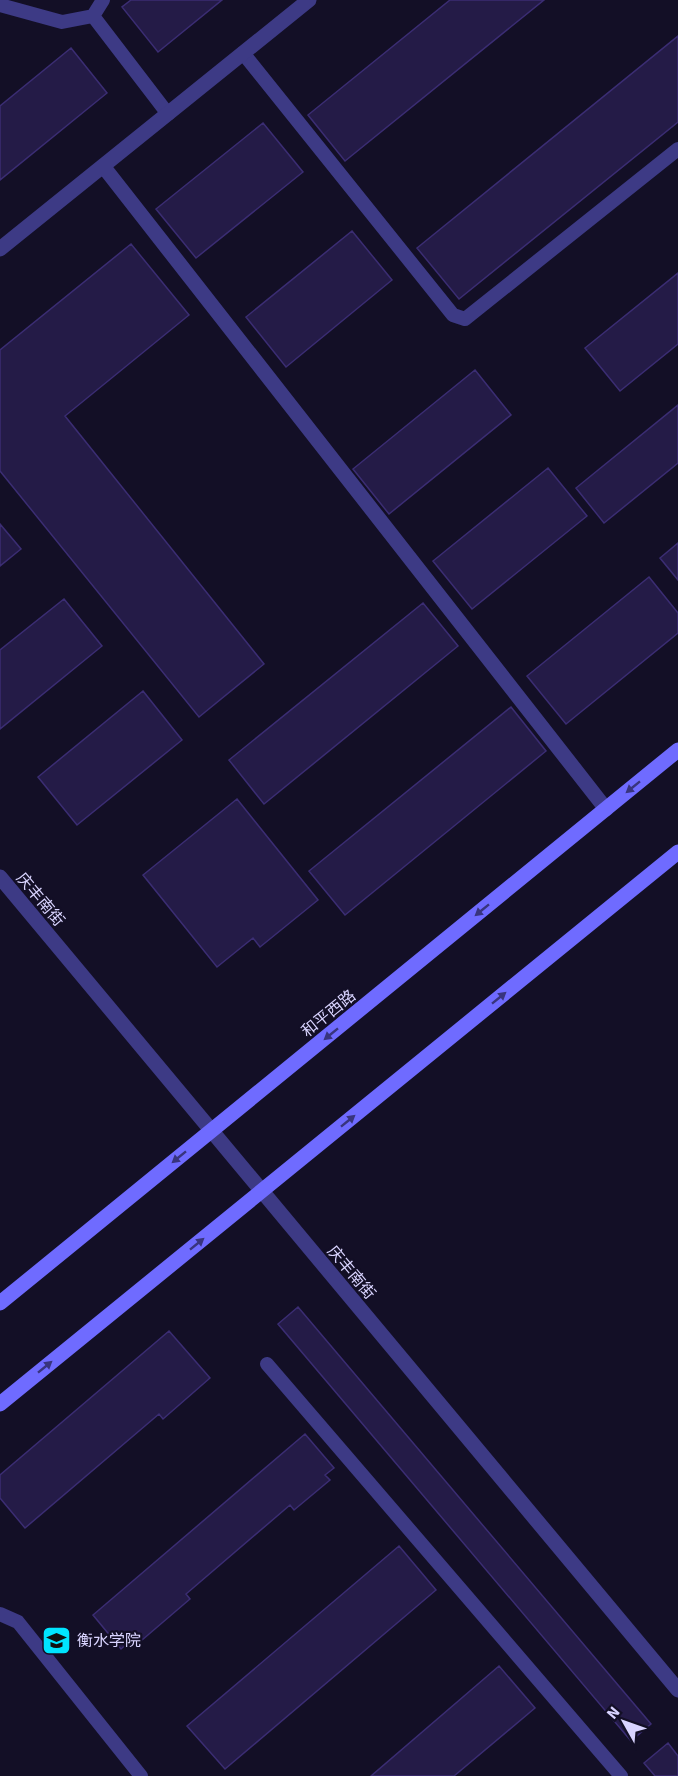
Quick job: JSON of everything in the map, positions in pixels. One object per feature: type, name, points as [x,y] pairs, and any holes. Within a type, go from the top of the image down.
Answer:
[{"type":"main road","name":"和平西路","points":[[0,1303],[678,750]]},
{"type":"main road","points":[[0,1404],[678,852]]},
{"type":"street","points":[[0,249],[309,0]]},
{"type":"street","points":[[102,166],[606,809]]},
{"type":"street","name":"庆丰南街","points":[[0,877],[678,1690]]},
{"type":"lane","points":[[0,5],[62,22],[93,16],[103,0]]},
{"type":"lane","points":[[93,16],[168,114]]},
{"type":"lane","points":[[243,53],[453,315],[465,319],[678,149]]},
{"type":"lane","points":[[267,1364],[621,1776]]},
{"type":"lane","points":[[0,1614],[18,1622],[141,1776]]},
{"type":"building","points":[[131,0],[222,0],[158,52],[122,7]]},
{"type":"building","points":[[450,0],[544,0],[345,161],[308,115]]},
{"type":"building","points":[[678,36],[678,122],[459,299],[417,248]]},
{"type":"building","points":[[71,48],[107,93],[0,180],[0,106]]},
{"type":"building","points":[[263,123],[303,172],[196,258],[156,209]]},
{"type":"building","points":[[352,231],[392,280],[286,367],[246,317]]},
{"type":"building","points":[[131,244],[189,315],[65,416],[264,664],[199,717],[0,471],[0,350]]},
{"type":"building","points":[[678,273],[678,344],[620,391],[585,348]]},
{"type":"building","points":[[475,370],[511,415],[389,514],[353,469]]},
{"type":"building","points":[[678,405],[678,463],[604,523],[576,488]]},
{"type":"building","points":[[548,468],[587,516],[472,609],[433,561]]},
{"type":"building","points":[[0,524],[21,549],[0,566]]},
{"type":"building","points":[[678,543],[678,580],[660,558]]},
{"type":"building","points":[[649,577],[678,613],[678,633],[566,724],[527,676]]},
{"type":"building","points":[[64,599],[102,646],[0,729],[0,650]]},
{"type":"building","points":[[423,603],[458,646],[264,804],[229,760]]},
{"type":"building","points":[[143,691],[182,740],[77,825],[38,777]]},
{"type":"building","points":[[511,707],[546,751],[345,915],[309,871]]},
{"type":"building","points":[[237,799],[318,900],[260,947],[253,938],[217,967],[143,875]]},
{"type":"building","points":[[298,1307],[651,1724],[631,1741],[278,1324]]},
{"type":"building","points":[[169,1331],[210,1378],[163,1419],[159,1414],[25,1528],[0,1498],[0,1475]]},
{"type":"building","points":[[305,1434],[334,1468],[325,1475],[330,1480],[294,1510],[290,1505],[186,1594],[190,1599],[135,1646],[130,1641],[121,1649],[93,1615]]},
{"type":"building","points":[[399,1546],[436,1590],[225,1769],[187,1726]]},
{"type":"building","points":[[499,1666],[535,1708],[454,1776],[371,1776]]},
{"type":"building","points":[[668,1743],[678,1756],[678,1776],[655,1776],[644,1763]]},
{"type":"place","name":"衡水学院","points":[[56,1640]]}]
